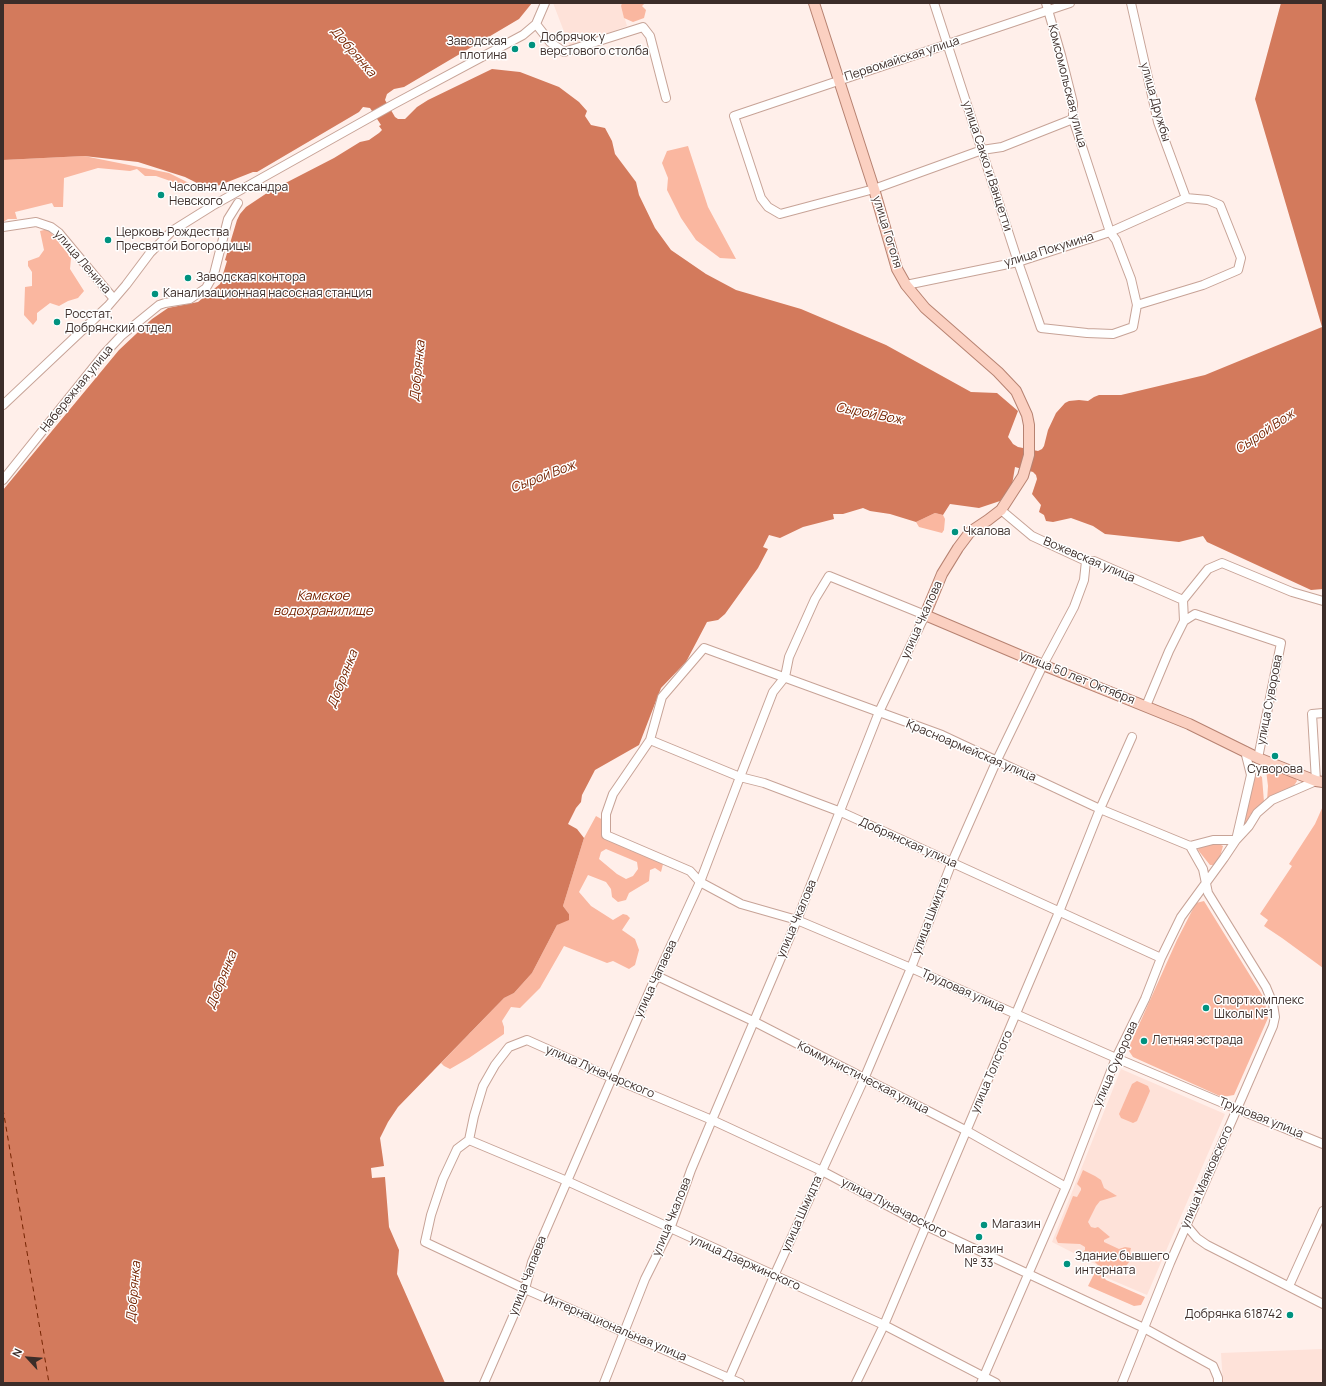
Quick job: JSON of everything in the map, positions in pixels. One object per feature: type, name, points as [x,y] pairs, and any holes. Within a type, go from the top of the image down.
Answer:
[{"type":"main road","name":"улица Гоголя","points":[[814,3],[874,189],[897,269],[906,285],[925,308],[998,372],[1016,391],[1027,415],[1029,425],[1030,443],[1028,462],[1023,476]]},
{"type":"main road","name":"улица Чкалова","points":[[925,615],[942,574],[970,532],[1001,510],[1023,476]]},
{"type":"main road","name":"улица 50 лет Октября","points":[[925,615],[1189,724],[1258,758],[1319,782]]},
{"type":"street","points":[[3,405],[114,299],[160,241],[178,227],[212,206],[394,104],[523,35],[536,24],[545,3]]},
{"type":"street","name":"улица Сакко и Ванцетти","points":[[934,3],[1018,262],[1041,328],[1113,334],[1133,327],[1137,305]]},
{"type":"street","name":"Первомайская улица","points":[[874,189],[780,214],[768,207],[761,198],[734,116],[948,44],[1047,6],[1070,3]]},
{"type":"street","name":"улица Дружбы","points":[[1131,3],[1158,122],[1186,198]]},
{"type":"street","name":"Комсомольская улица","points":[[1047,6],[1073,103],[1073,119],[1110,232],[1116,240],[1131,279],[1137,305]]},
{"type":"street","points":[[536,24],[550,42],[564,52],[643,27],[650,36],[666,98]]},
{"type":"street","points":[[874,189],[982,150],[1002,147],[1073,119]]},
{"type":"street","points":[[1137,305],[1203,285],[1238,270],[1241,258],[1220,205],[1208,200],[1186,198]]},
{"type":"street","name":"улица Покумина","points":[[906,285],[1018,262],[1110,232],[1186,198]]},
{"type":"street","name":"Набережная улица","points":[[3,480],[105,353],[122,336],[159,305],[190,299],[206,288],[214,274],[228,220],[238,203]]},
{"type":"street","name":"улица Ленина","points":[[3,228],[36,222],[51,227],[59,233],[114,299]]},
{"type":"street","name":"Вожевская улица","points":[[1001,510],[1032,536],[1086,561],[1094,561],[1183,600]]},
{"type":"street","name":"улица Шмидта","points":[[728,1380],[864,1079],[911,968],[952,862],[997,760],[1043,665],[1074,607],[1084,580],[1086,561]]},
{"type":"street","points":[[1146,706],[1169,651],[1184,621],[1183,600],[1208,569],[1222,563],[1292,592],[1323,601]]},
{"type":"street","name":"улица 50 лет Октября","points":[[829,576],[925,615]]},
{"type":"street","name":"улица Чапаева","points":[[484,1383],[525,1290],[532,1262],[653,983],[700,882],[774,692],[785,677],[789,656],[815,599],[829,576]]},
{"type":"street","name":"улица Суворова","points":[[1184,621],[1195,614],[1281,643],[1258,758]]},
{"type":"street","name":"улица Чкалова","points":[[604,1383],[645,1279],[670,1229],[691,1170],[797,920],[879,712],[925,615]]},
{"type":"street","name":"Красноармейская улица","points":[[650,740],[662,697],[704,648],[942,735],[1100,808],[1190,846]]},
{"type":"street","points":[[1190,846],[1213,840],[1236,840],[1249,826],[1257,813],[1272,800],[1319,782],[1312,714],[1323,714]]},
{"type":"street","name":"улица Толстого","points":[[856,1383],[884,1325],[967,1131],[1059,912],[1100,808],[1132,737]]},
{"type":"street","name":"Добрянская улица","points":[[650,740],[740,777],[764,783],[840,812],[1160,958]]},
{"type":"street","name":"Трудовая улица","points":[[650,740],[613,794],[606,814],[606,835],[690,871],[700,882],[741,904],[797,920],[1237,1110],[1323,1144]]},
{"type":"street","name":"улица Суворова","points":[[983,1380],[1066,1187],[1116,1058],[1145,999],[1160,958],[1181,917],[1236,840],[1251,775],[1245,751]]},
{"type":"street","name":"улица Маяковского","points":[[1122,1383],[1186,1225],[1273,1026],[1275,1012],[1266,987],[1208,893],[1200,862],[1190,846]]},
{"type":"street","name":"Коммунистическая улица","points":[[657,976],[753,1021],[967,1131],[1066,1187]]},
{"type":"street","name":"улица Луначарского","points":[[469,1140],[474,1116],[484,1086],[495,1065],[509,1047],[527,1040],[712,1120],[822,1171],[926,1226],[1144,1328],[1213,1366],[1218,1378],[1218,1383]]},
{"type":"street","name":"улица Дзержинского","points":[[469,1140],[567,1181],[884,1325],[983,1380],[996,1383]]},
{"type":"street","name":"Интернациональная улица","points":[[469,1140],[457,1149],[443,1179],[431,1215],[425,1242],[525,1290],[625,1332],[728,1380],[740,1383]]},
{"type":"street","points":[[1289,1286],[1323,1211]]},
{"type":"street","points":[[1186,1225],[1197,1238],[1207,1245],[1323,1304]]},
{"type":"shaded area","points":[[553,3],[622,3],[621,6],[627,26],[570,47]]},
{"type":"shaded area","points":[[622,3],[645,3],[642,6],[646,10],[644,18],[633,22],[624,18],[621,6]]},
{"type":"shaded area","points":[[688,146],[708,207],[736,259],[720,258],[696,240],[681,218],[667,190],[668,178],[662,163],[667,151]]},
{"type":"shaded area","points":[[84,156],[169,173],[195,187],[176,183],[156,176],[145,176],[137,169],[130,171],[98,168],[64,178],[63,207],[54,207],[52,203],[15,212],[17,219],[8,219],[3,222],[3,160]]},
{"type":"shaded area","points":[[48,229],[71,258],[70,269],[84,291],[78,298],[59,306],[50,303],[37,313],[37,320],[33,325],[24,315],[25,287],[32,286],[32,272],[28,266],[28,261],[39,257],[44,250],[40,231]]},
{"type":"shaded area","points":[[935,513],[943,515],[945,519],[944,530],[942,533],[919,527],[916,522]]},
{"type":"shaded area","points":[[1271,766],[1295,777],[1297,781],[1293,787],[1267,801],[1268,786],[1266,770]]},
{"type":"shaded area","points":[[1259,775],[1262,777],[1264,802],[1250,815],[1244,829],[1241,827],[1254,777]]},
{"type":"shaded area","points":[[1323,806],[1323,968],[1264,926],[1268,920],[1260,914],[1292,866],[1289,864],[1315,824]]},
{"type":"shaded area","points":[[596,816],[603,820],[604,837],[645,854],[663,864],[661,872],[655,868],[650,870],[649,881],[629,893],[626,900],[618,902],[612,897],[611,889],[606,882],[588,875],[579,892],[591,906],[613,920],[623,914],[630,918],[622,930],[635,939],[639,950],[635,965],[629,969],[613,961],[607,963],[564,946],[540,988],[520,1008],[511,1007],[502,1021],[504,1034],[450,1069],[444,1066],[441,1063],[504,998],[514,993],[532,973],[557,925],[569,914],[563,906],[584,838]],"holes":[[[606,849],[637,862],[638,869],[633,876],[626,879],[617,874],[599,859],[601,852]]]},
{"type":"shaded area","points":[[1200,845],[1223,846],[1220,857],[1214,865],[1210,865],[1198,850]]},
{"type":"shaded area","name":"Спорткомплекс Школы №1","points":[[1204,901],[1264,998],[1268,1018],[1234,1095],[1222,1097],[1133,1057],[1129,1051],[1129,1047],[1177,940],[1196,903]]},
{"type":"shaded area","points":[[1121,1069],[1225,1114],[1147,1295],[1107,1278],[1097,1265],[1052,1242]]},
{"type":"shaded area","points":[[1137,1081],[1148,1086],[1150,1091],[1137,1121],[1133,1123],[1121,1118],[1119,1114],[1132,1084]]},
{"type":"shaded area","points":[[1083,1170],[1101,1180],[1104,1188],[1117,1196],[1100,1201],[1088,1222],[1091,1227],[1098,1227],[1110,1237],[1104,1240],[1104,1242],[1119,1249],[1125,1247],[1131,1248],[1130,1252],[1132,1258],[1126,1266],[1104,1271],[1094,1261],[1091,1253],[1082,1252],[1085,1250],[1085,1247],[1080,1244],[1058,1243],[1057,1241],[1056,1238],[1073,1196],[1077,1197],[1081,1190],[1077,1184]]},
{"type":"shaded area","points":[[1097,1268],[1106,1280],[1145,1297],[1141,1305],[1134,1306],[1088,1286]]},
{"type":"shaded area","points":[[1323,1349],[1323,1383],[1223,1383],[1221,1353]]},
{"type":"water","name":"Камское водохранилище","points":[[3,3],[532,3],[519,19],[404,87],[394,89],[387,94],[385,100],[395,117],[398,119],[405,119],[417,107],[428,100],[492,69],[520,72],[559,87],[579,102],[587,111],[585,116],[591,125],[605,128],[612,141],[615,154],[636,182],[639,195],[655,228],[671,250],[706,274],[736,290],[801,309],[886,345],[971,392],[997,393],[1018,411],[1008,437],[1013,444],[1018,447],[1038,451],[1044,446],[1048,430],[1056,413],[1065,403],[1069,401],[1088,401],[1099,395],[1121,395],[1205,375],[1322,327],[1255,99],[1281,3],[1323,3],[1323,589],[1311,590],[1207,542],[1203,536],[1179,542],[1105,534],[1093,526],[1071,518],[1053,522],[1046,521],[1044,515],[1039,512],[1041,505],[1032,494],[1037,479],[1036,475],[1033,472],[1015,467],[1012,485],[1000,501],[979,508],[950,504],[943,515],[935,513],[916,522],[863,508],[843,514],[833,514],[834,519],[803,527],[780,538],[769,535],[763,547],[768,549],[758,568],[725,614],[718,620],[707,622],[686,662],[661,688],[639,745],[595,770],[582,795],[581,802],[576,808],[568,824],[577,829],[584,838],[563,906],[569,914],[569,920],[557,925],[532,973],[514,993],[504,998],[398,1107],[380,1138],[384,1166],[371,1168],[372,1178],[385,1177],[389,1227],[399,1250],[397,1274],[445,1383],[3,1383],[3,490],[119,350],[152,319],[168,308],[198,302],[220,284],[227,261],[225,260],[237,220],[246,207],[270,191],[334,158],[360,142],[369,140],[382,130],[379,126],[381,125],[370,108],[363,107],[359,112],[257,172],[253,172],[220,185],[210,187],[205,187],[185,177],[138,162],[84,156],[3,160]]},
{"type":"ferry route","points":[[3,1109],[49,1383]]},
{"type":"place","name":"Добрячок у верстового столба","points":[[532,45]]},
{"type":"place","name":"Заводская плотина","points":[[515,49]]},
{"type":"place","name":"Часовня Александра Невского","points":[[161,195]]},
{"type":"place","name":"Церковь Рождества Пресвятой Богородицы","points":[[108,240]]},
{"type":"place","name":"Заводская контора","points":[[188,278]]},
{"type":"place","name":"Канализационная насосная станция","points":[[155,294]]},
{"type":"place","name":"Росстат, Добрянский отдел","points":[[57,322]]},
{"type":"place","name":"Чкалова","points":[[955,532]]},
{"type":"place","name":"Суворова","points":[[1275,756]]},
{"type":"place","name":"Спорткомплекс Школы №1","points":[[1206,1008]]},
{"type":"place","name":"Летняя эстрада","points":[[1144,1041]]},
{"type":"place","name":"Магазин","points":[[984,1225]]},
{"type":"place","name":"Магазин № 33","points":[[979,1237]]},
{"type":"place","name":"Здание бывшего интерната","points":[[1067,1264]]},
{"type":"place","name":"Добрянка 618742","points":[[1290,1315]]},
{"type":"water label","name":"Добрянка","points":[[353,52]]},
{"type":"water label","name":"Добрянка","points":[[418,371]]},
{"type":"water label","name":"Сырой Вож","points":[[869,414]]},
{"type":"water label","name":"Сырой Вож","points":[[1265,432]]},
{"type":"water label","name":"Сырой Вож","points":[[543,477]]},
{"type":"water label","name":"Добрянка","points":[[343,679]]},
{"type":"water label","name":"Добрянка","points":[[222,980]]},
{"type":"water label","name":"Добрянка","points":[[134,1292]]}]
